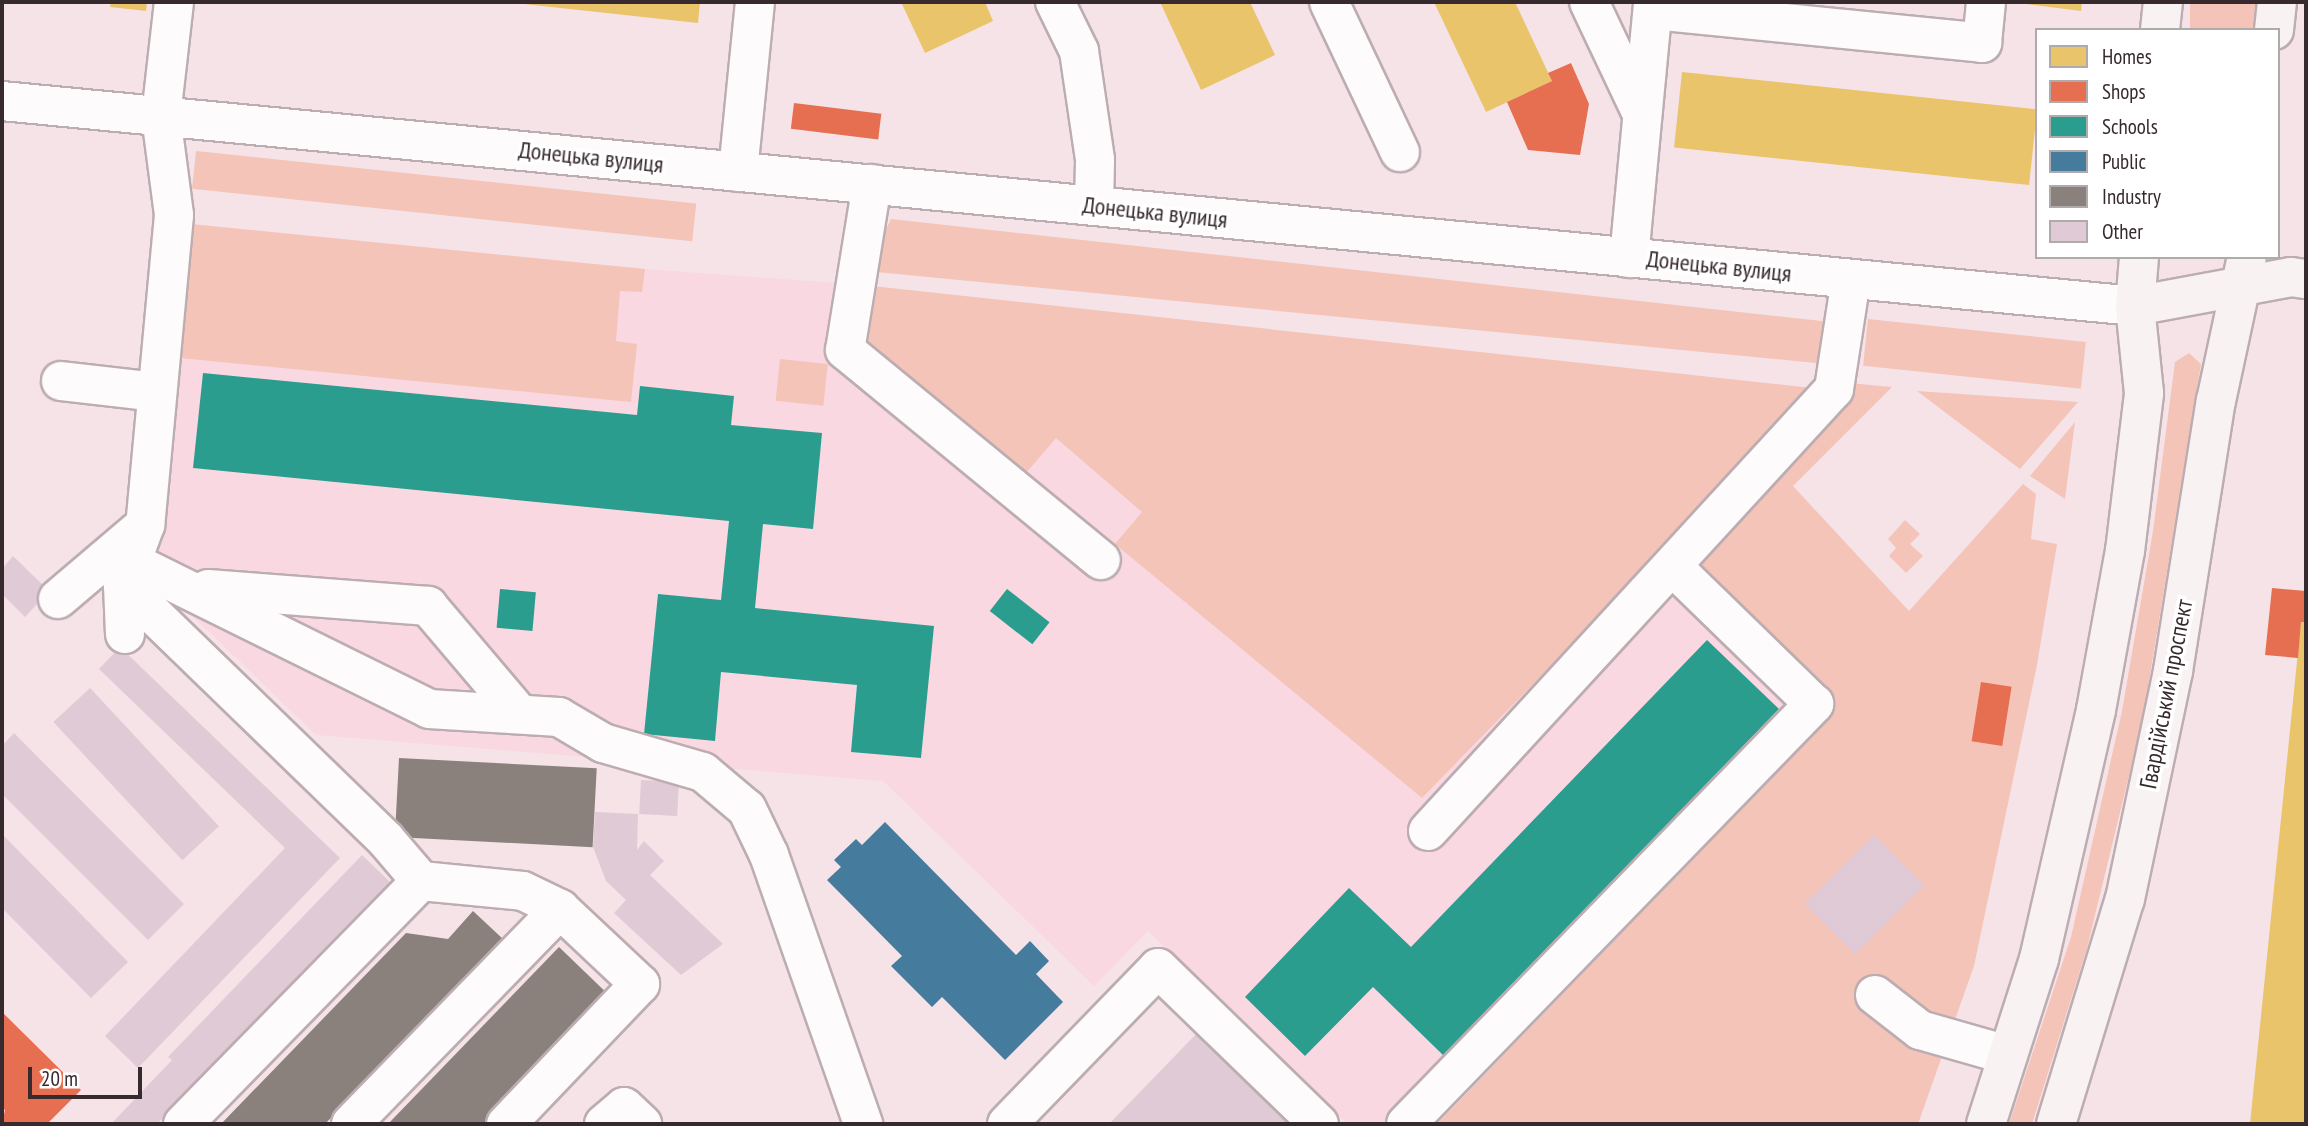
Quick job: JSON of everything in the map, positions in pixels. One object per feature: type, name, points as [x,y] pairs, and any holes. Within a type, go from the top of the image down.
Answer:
[{"type":"main road","points":[[2160,28],[2163,2]]},
{"type":"main road","points":[[2274,28],[2277,2]]},
{"type":"main road","points":[[1986,1124],[2039,959],[2093,723],[2124,551],[2144,393],[2135,306],[2138,259]]},
{"type":"main road","name":"Донецька вулиця","points":[[2135,306],[2245,272],[2306,279]]},
{"type":"main road","name":"Гвардійський проспект","points":[[2056,1124],[2125,899],[2173,671],[2216,401],[2245,272]]},
{"type":"street","points":[[125,634],[128,574],[145,524],[174,215],[162,116],[174,2]]},
{"type":"street","points":[[738,172],[755,2]]},
{"type":"street","points":[[1055,2],[1079,51],[1095,160],[1094,206]]},
{"type":"street","points":[[1329,2],[1400,152]]},
{"type":"street","points":[[1589,2],[1641,112]]},
{"type":"street","points":[[1629,258],[1641,112],[1655,5],[1982,43],[1986,2]]},
{"type":"street","name":"Донецька вулиця","points":[[2,101],[2135,306]]},
{"type":"street","points":[[872,184],[845,350],[1101,560]]},
{"type":"street","points":[[1428,831],[1834,389],[1851,279]]},
{"type":"street","points":[[61,381],[156,392]]},
{"type":"street","points":[[58,599],[145,524]]},
{"type":"street","points":[[1406,1124],[1814,704],[1673,567]]},
{"type":"street","points":[[128,574],[191,588],[428,606],[517,711]]},
{"type":"street","points":[[128,574],[386,840],[421,881],[523,891],[560,909],[640,984],[506,1124]]},
{"type":"street","points":[[191,588],[429,709],[517,711],[559,717],[603,743],[703,772],[747,809],[788,906],[863,1124]]},
{"type":"street","points":[[183,1124],[421,881]]},
{"type":"street","points":[[351,1124],[560,909]]},
{"type":"street","points":[[1007,1124],[1158,968],[1319,1124]]},
{"type":"street","points":[[1875,995],[1920,1030],[2008,1055]]},
{"type":"street","points":[[604,1124],[624,1107],[642,1124]]},
{"type":"shaded area","points":[[2190,2],[2257,2],[2257,28],[2190,28]]},
{"type":"shaded area","points":[[196,151],[696,204],[692,241],[192,189]]},
{"type":"shaded area","points":[[891,219],[1831,322],[1826,364],[866,271]]},
{"type":"shaded area","points":[[180,223],[645,269],[863,285],[1765,454],[1822,697],[1415,1124],[1347,1124],[1148,931],[1094,986],[883,781],[316,735],[151,576]]},
{"type":"shaded area","points":[[180,223],[645,269],[642,292],[620,291],[616,341],[637,344],[631,402],[170,357]]},
{"type":"shaded area","points":[[863,285],[1822,389],[1849,383],[1892,387],[1793,486],[1909,611],[2023,484],[2036,494],[2031,539],[2057,544],[2037,665],[1974,966],[1918,1124],[1437,1124],[1821,727],[1701,610],[1648,566],[1422,798],[1115,544],[1142,512],[1056,438],[1026,473],[859,339]]},
{"type":"shaded area","points":[[1868,319],[2086,342],[2081,389],[1863,366]]},
{"type":"shaded area","points":[[2189,353],[2201,364],[2143,718],[2087,948],[2032,1124],[2009,1124],[2071,937],[2122,711],[2153,531],[2175,362]]},
{"type":"shaded area","points":[[780,359],[828,364],[823,406],[776,401]]},
{"type":"shaded area","points":[[1917,391],[2078,402],[2020,469]]},
{"type":"shaded area","points":[[2075,422],[2065,499],[2030,476]]},
{"type":"shaded area","points":[[1905,520],[1920,534],[1910,544],[1923,556],[1906,573],[1889,556],[1896,548],[1888,539]]},
{"type":"building: Homes","points":[[111,2],[147,2],[146,11],[110,7]]},
{"type":"building: Homes","points":[[505,2],[700,2],[698,23]]},
{"type":"building: Homes","points":[[901,2],[985,2],[993,21],[925,53]]},
{"type":"building: Homes","points":[[1160,2],[1250,2],[1275,55],[1201,90]]},
{"type":"building: Homes","points":[[1434,2],[1515,2],[1552,81],[1486,112]]},
{"type":"building: Homes","points":[[2011,2],[2082,2],[2081,11]]},
{"type":"building: Homes","points":[[1682,72],[2035,109],[2029,185],[1674,148]]},
{"type":"building: Homes","points":[[2301,622],[2306,622],[2306,1124],[2250,1124]]},
{"type":"building: Shops","points":[[1571,63],[1589,104],[1580,155],[1528,150],[1507,102],[1552,81],[1548,73]]},
{"type":"building: Shops","points":[[794,103],[881,114],[878,140],[791,129]]},
{"type":"building: Shops","points":[[2272,588],[2306,591],[2306,622],[2301,622],[2298,658],[2265,655]]},
{"type":"building: Shops","points":[[1981,682],[2012,687],[2002,746],[1972,741]]},
{"type":"building: Shops","points":[[2,1012],[81,1090],[47,1124],[2,1124],[5,1110],[2,1107]]},
{"type":"building: Schools","points":[[203,373],[637,415],[640,386],[734,396],[731,425],[822,433],[813,529],[763,524],[755,608],[934,626],[921,758],[851,752],[857,685],[721,672],[715,741],[644,734],[658,594],[721,600],[729,521],[193,468]]},
{"type":"building: Schools","points":[[500,589],[536,592],[532,631],[497,628]]},
{"type":"building: Schools","points":[[1007,589],[1050,622],[1032,644],[990,611]]},
{"type":"building: Schools","points":[[1707,640],[1779,709],[1444,1056],[1373,987],[1305,1056],[1245,997],[1349,888],[1411,947]]},
{"type":"building: Public","points":[[885,822],[1016,955],[1030,941],[1049,961],[1036,974],[1063,1002],[1005,1060],[942,997],[932,1007],[891,966],[902,956],[827,880],[841,867],[834,860],[856,839],[862,845]]},
{"type":"building: Industry","points":[[399,758],[597,768],[593,847],[395,837]]},
{"type":"building: Industry","points":[[473,911],[503,939],[325,1124],[221,1124],[406,933],[448,939]]},
{"type":"building: Industry","points":[[559,947],[614,1000],[494,1124],[388,1124]]},
{"type":"building: Other","points":[[13,556],[49,591],[25,617],[2,594],[2,569]]},
{"type":"building: Other","points":[[120,647],[340,858],[138,1068],[105,1036],[285,848],[99,669]]},
{"type":"building: Other","points":[[90,688],[219,826],[182,860],[53,722]]},
{"type":"building: Other","points":[[14,733],[184,904],[148,940],[2,794],[2,746]]},
{"type":"building: Other","points":[[641,780],[679,782],[677,816],[639,814]]},
{"type":"building: Other","points":[[595,812],[638,814],[637,850],[644,841],[664,861],[650,875],[723,944],[681,975],[614,913],[626,900],[606,881],[593,847]]},
{"type":"building: Other","points":[[2,834],[128,962],[91,998],[2,908]]},
{"type":"building: Other","points":[[1874,835],[1924,885],[1855,955],[1805,904]]},
{"type":"building: Other","points":[[362,855],[390,882],[157,1124],[111,1124],[172,1060],[168,1057]]},
{"type":"building: Other","points":[[1202,1028],[1301,1124],[1109,1124]]}]
